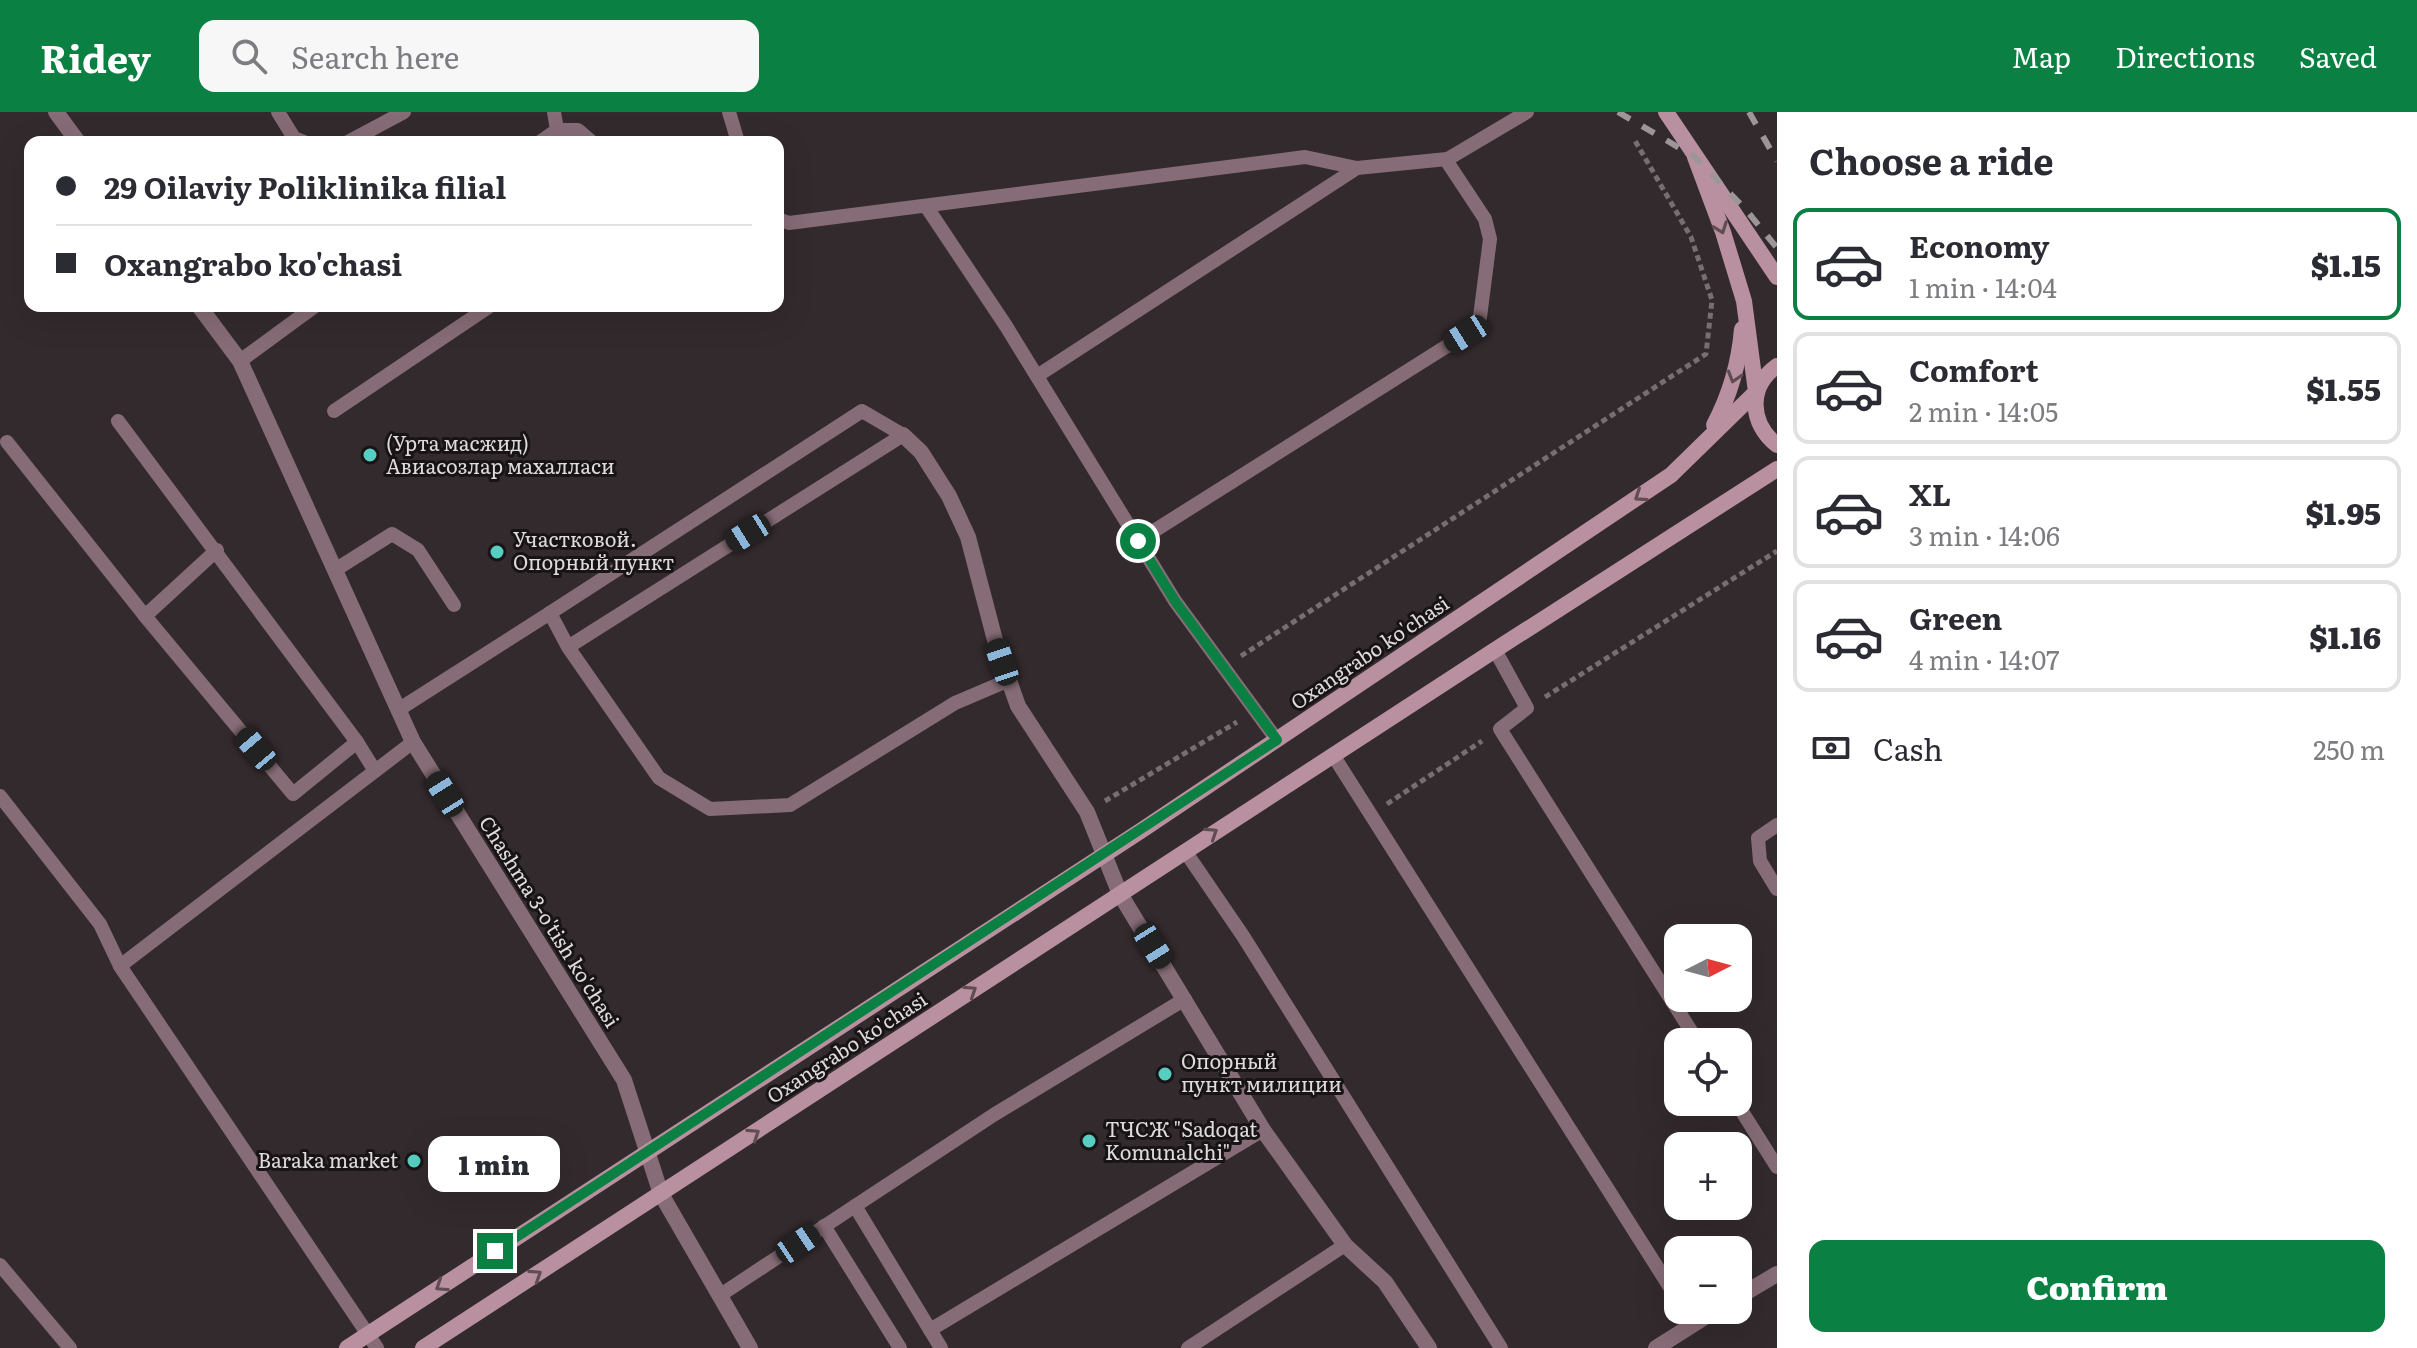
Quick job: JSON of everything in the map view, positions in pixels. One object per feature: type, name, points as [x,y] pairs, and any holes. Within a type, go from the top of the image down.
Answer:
[{"type":"main road","points":[[1666,112],[1777,277]]},
{"type":"main road","points":[[1695,157],[1744,301],[1757,421],[1777,445]]},
{"type":"main road","points":[[1700,446],[1723,409],[1732,385],[1739,360],[1744,301]]},
{"type":"main road","name":"Oxangrabo ko'chasi","points":[[347,1348],[372,1341],[647,1152],[1105,854],[1671,475],[1756,392],[1763,378],[1777,366]]},
{"type":"main road","name":"Oxangrabo ko'chasi","points":[[423,1348],[1777,469]]},
{"type":"street","points":[[56,112],[74,136]]},
{"type":"street","name":"Chashma 3-o'tish ko'chasi","points":[[203,312],[240,361],[413,742],[624,1080],[661,1194],[750,1348]]},
{"type":"street","points":[[903,435],[921,452],[949,496],[968,537],[996,644],[1018,706],[1087,812],[1120,894],[1263,1130],[1345,1245],[1385,1282],[1429,1348]]},
{"type":"street","points":[[1752,1289],[1777,1274]]},
{"type":"street","points":[[1656,1348],[1681,1324]]},
{"type":"lane","points":[[278,112],[293,136]]},
{"type":"lane","points":[[359,136],[404,112]]},
{"type":"lane","points":[[554,112],[557,130]]},
{"type":"lane","points":[[729,112],[736,136]]},
{"type":"lane","points":[[784,221],[789,223],[1305,157],[1357,168],[1447,159],[1527,112]]},
{"type":"lane","points":[[548,136],[557,130],[578,130],[585,136]]},
{"type":"lane","points":[[1138,541],[1466,334],[1480,317],[1490,239],[1485,219],[1447,159]]},
{"type":"lane","points":[[1037,376],[1357,168]]},
{"type":"lane","points":[[926,206],[1037,376],[1175,601],[1277,740]]},
{"type":"lane","points":[[240,361],[307,312]]},
{"type":"lane","points":[[334,411],[481,312]]},
{"type":"lane","points":[[398,710],[862,411],[903,435],[568,647]]},
{"type":"lane","points":[[118,421],[217,550],[375,771]]},
{"type":"lane","points":[[7,442],[145,616],[293,794],[357,742]]},
{"type":"lane","points":[[335,570],[392,534],[418,550],[454,605]]},
{"type":"lane","points":[[145,616],[217,550]]},
{"type":"lane","points":[[550,613],[568,647],[659,778],[710,809],[790,805],[955,703],[1009,680]]},
{"type":"lane","points":[[1495,650],[1527,708],[1500,729],[1689,1028]]},
{"type":"lane","points":[[120,966],[413,742]]},
{"type":"lane","points":[[1333,755],[1664,1278]]},
{"type":"lane","points":[[0,796],[100,924],[120,966],[372,1341]]},
{"type":"lane","points":[[1777,825],[1758,838],[1760,861],[1777,889]]},
{"type":"lane","points":[[1185,851],[1252,949],[1501,1348]]},
{"type":"lane","points":[[719,1296],[995,1114],[1185,999]]},
{"type":"lane","points":[[1745,1116],[1777,1167]]},
{"type":"lane","points":[[930,1330],[1263,1130]]},
{"type":"lane","points":[[855,1206],[941,1348]]},
{"type":"lane","points":[[824,1226],[900,1348]]},
{"type":"lane","points":[[1188,1348],[1345,1245]]},
{"type":"lane","points":[[0,1265],[70,1348]]},
{"type":"path","points":[[1224,667],[1706,354],[1712,300],[1691,237],[1634,139]]},
{"type":"path","points":[[1527,708],[1777,551]]},
{"type":"path","points":[[1087,812],[1256,710]]},
{"type":"path","points":[[1370,816],[1500,729]]},
{"type":"railway","points":[[1618,112],[1695,157],[1747,211],[1777,248]]},
{"type":"railway","points":[[1749,112],[1777,161]]},
{"type":"place","name":"(Урта масжид) Авиасозлар махалласи","points":[[370,455]]},
{"type":"place","name":"Участковой. Опорный пункт","points":[[497,552]]},
{"type":"place","name":"Опорный пункт милиции","points":[[1165,1074]]},
{"type":"place","name":"ТЧСЖ \"Sadoqat Komunalchi\"","points":[[1089,1141]]},
{"type":"place","name":"Baraka market","points":[[414,1161]]},
{"type":"route","points":[[495,1251],[1277,740],[1175,601],[1138,541]]}]
